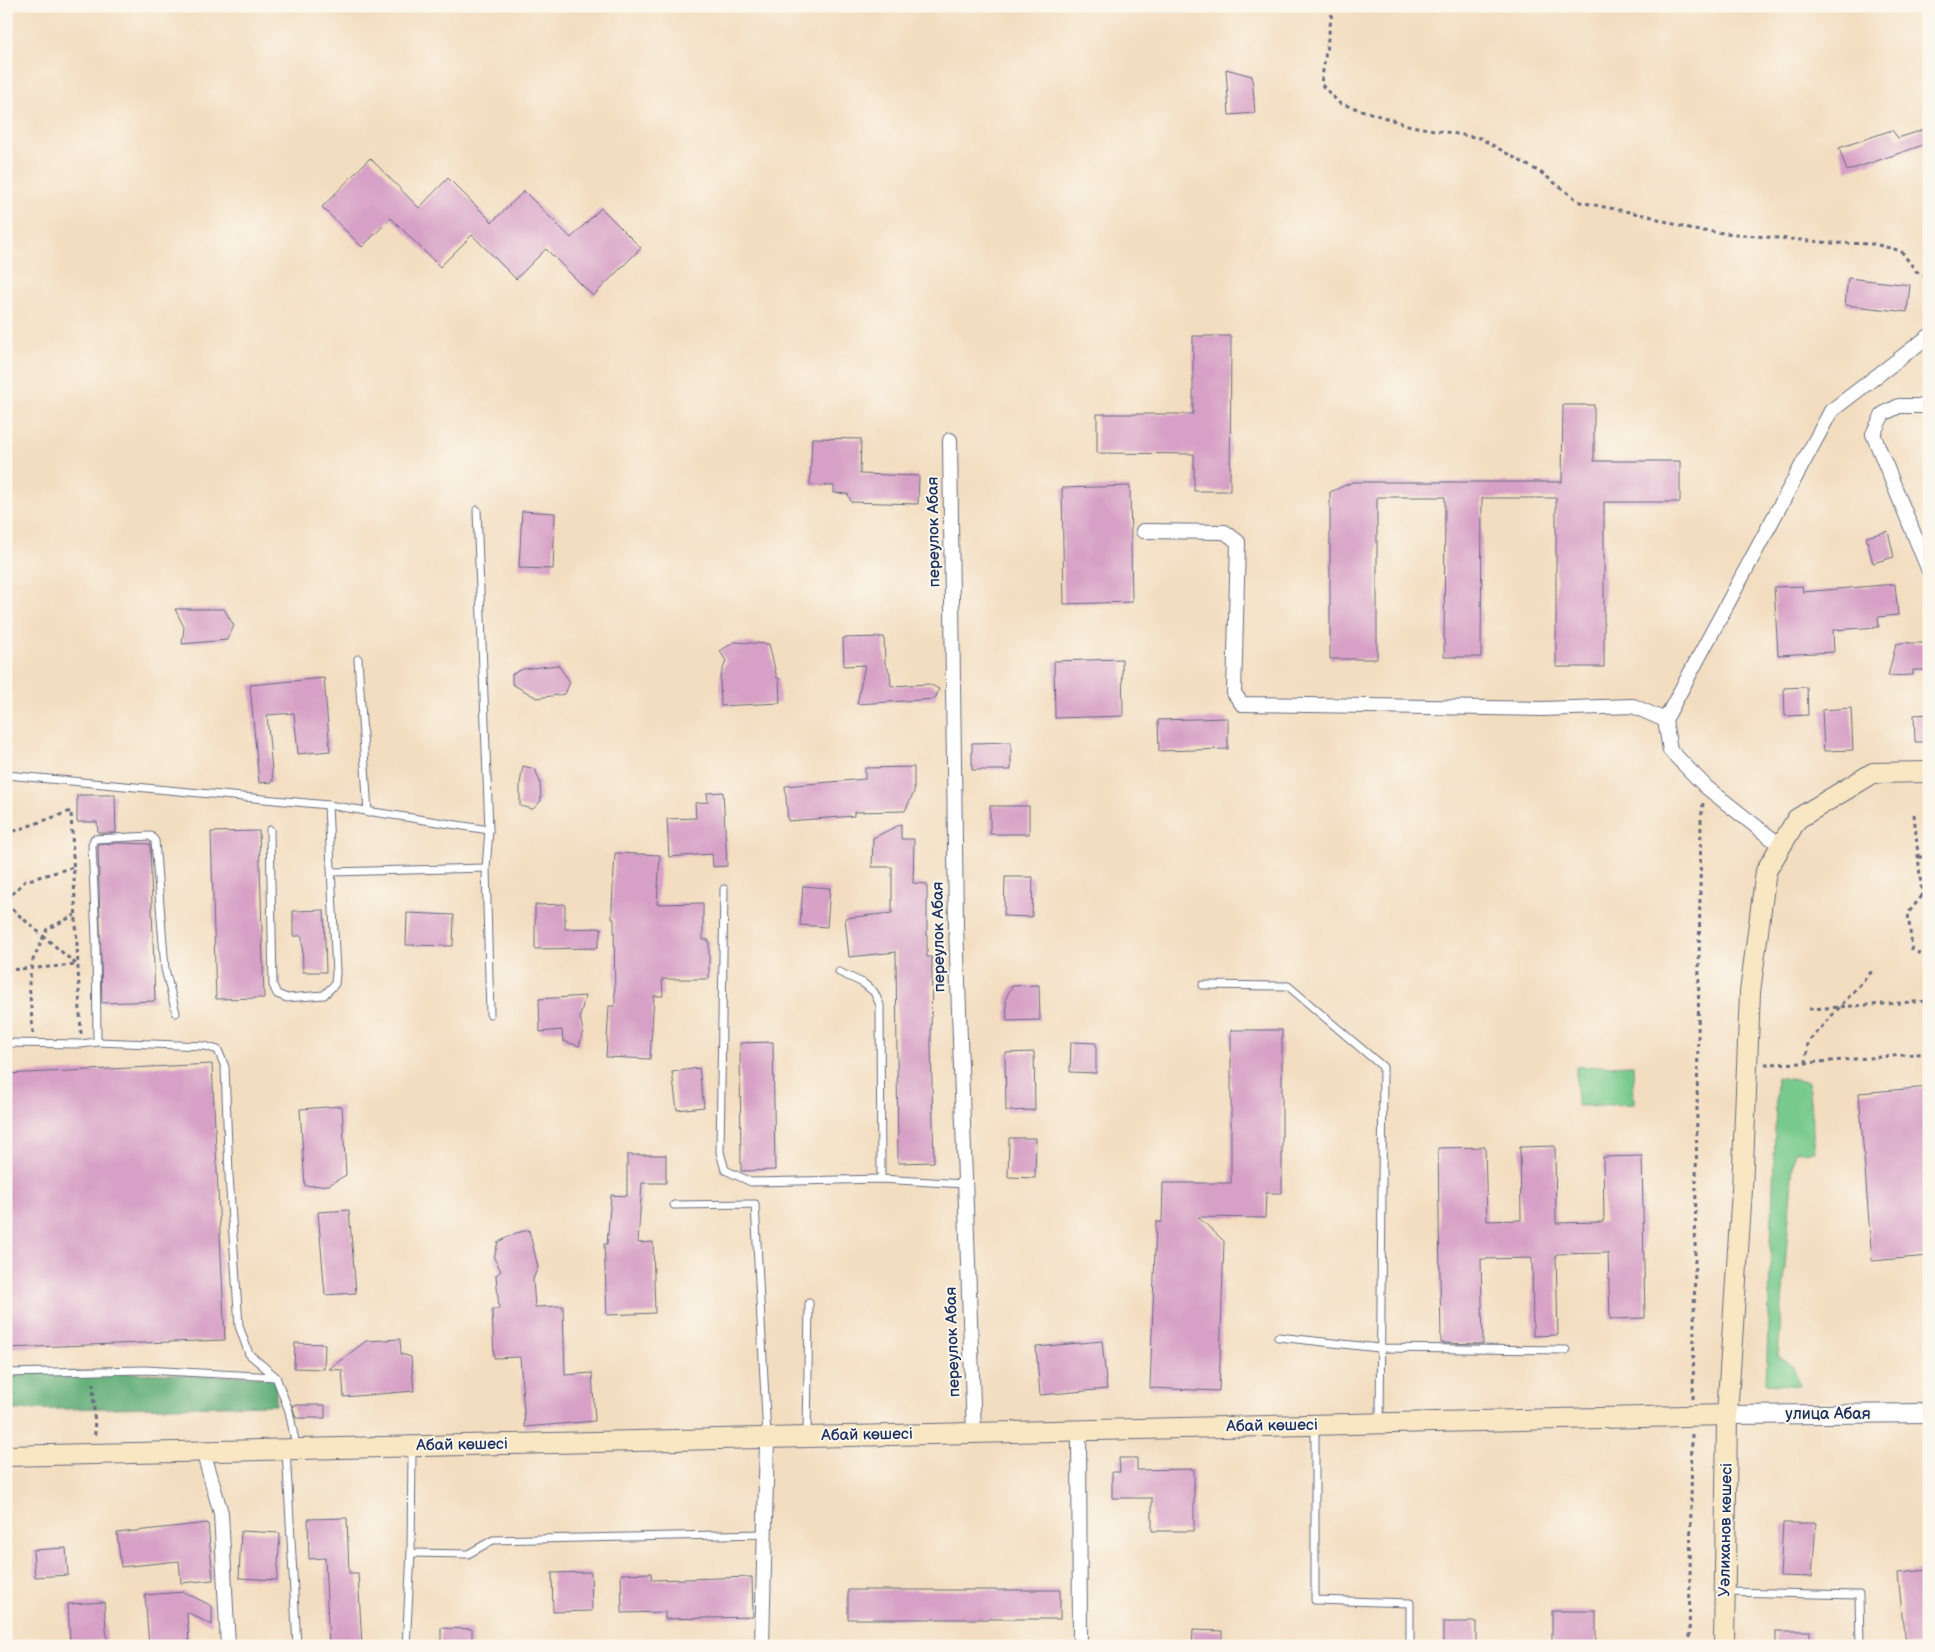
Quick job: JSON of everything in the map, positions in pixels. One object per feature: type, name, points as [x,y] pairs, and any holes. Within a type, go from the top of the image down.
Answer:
[{"type":"main road","name":"Уәлиханов көшесі","points":[[1724,1646],[1727,1415],[1742,1190],[1750,992],[1766,871],[1797,819],[1873,773],[1929,772]]},
{"type":"main road","name":"Абай көшесі","points":[[6,1456],[1727,1415]]},
{"type":"street","points":[[1781,846],[1706,787],[1670,750],[1665,720],[1831,411],[1929,336]]},
{"type":"street","points":[[1927,564],[1873,434],[1883,414],[1900,406],[1929,406]]},
{"type":"street","name":"переулок Абая","points":[[950,440],[956,926],[974,1433]]},
{"type":"street","points":[[1143,531],[1224,532],[1238,542],[1234,693],[1242,704],[1533,709],[1633,706],[1665,720]]},
{"type":"street","name":"улица Абая","points":[[1727,1415],[1929,1413]]},
{"type":"street","points":[[1079,1430],[1080,1646]]},
{"type":"street","points":[[762,1646],[766,1438]]},
{"type":"street","points":[[203,1451],[221,1513],[228,1646]]},
{"type":"lane","points":[[477,510],[489,830],[486,868],[490,1014]]},
{"type":"lane","points":[[358,659],[368,812]]},
{"type":"lane","points":[[6,775],[328,806],[489,830]]},
{"type":"lane","points":[[270,830],[273,985],[277,994],[287,998],[324,995],[335,984],[336,973],[328,806]]},
{"type":"lane","points":[[97,1042],[96,938],[92,845],[94,839],[151,836],[155,841],[164,970],[176,1012]]},
{"type":"lane","points":[[332,872],[486,868]]},
{"type":"lane","points":[[724,889],[720,1152],[725,1170],[750,1182],[881,1179],[964,1184]]},
{"type":"lane","points":[[839,972],[863,983],[874,992],[880,1004],[881,1179]]},
{"type":"lane","points":[[1203,985],[1288,986],[1383,1067],[1379,1348],[1380,1423]]},
{"type":"lane","points":[[6,1043],[81,1044],[97,1042],[204,1046],[218,1050],[225,1067],[229,1175],[239,1326],[249,1354],[276,1377],[288,1411],[292,1449],[297,1646]]},
{"type":"lane","points":[[674,1205],[755,1204],[766,1438]]},
{"type":"lane","points":[[807,1437],[808,1303]]},
{"type":"lane","points":[[1278,1337],[1379,1348],[1566,1350]]},
{"type":"lane","points":[[6,1373],[145,1370],[276,1377]]},
{"type":"lane","points":[[1315,1424],[1315,1600],[1410,1603],[1410,1646]]},
{"type":"lane","points":[[406,1646],[411,1553],[412,1446]]},
{"type":"lane","points":[[411,1553],[468,1554],[493,1540],[764,1534]]},
{"type":"lane","points":[[1725,1592],[1858,1595],[1860,1646]]},
{"type":"path","points":[[1333,6],[1321,84],[1339,103],[1411,126],[1480,138],[1543,174],[1580,202],[1649,216],[1692,230],[1832,243],[1874,244],[1901,251],[1916,271],[1929,278]]},
{"type":"path","points":[[1689,1646],[1701,820],[1706,787]]},
{"type":"path","points":[[6,834],[71,811],[81,1044]]},
{"type":"path","points":[[1914,814],[1922,896],[1908,913],[1912,949],[1929,959]]},
{"type":"path","points":[[1918,857],[1929,857]]},
{"type":"path","points":[[74,867],[25,882],[6,902],[78,965]]},
{"type":"path","points":[[1922,896],[1929,899]]},
{"type":"path","points":[[34,1043],[29,982],[33,960],[47,929],[76,915]]},
{"type":"path","points":[[6,970],[78,965]]},
{"type":"path","points":[[1806,1062],[1808,1042],[1874,969]]},
{"type":"path","points":[[1809,1008],[1929,1001]]},
{"type":"path","points":[[1747,1064],[1806,1062],[1929,1053]]},
{"type":"path","points":[[93,1372],[96,1454]]},
{"type":"green space","points":[[1633,1065],[1634,1104],[1577,1106],[1576,1067]]},
{"type":"green space","points":[[1777,1077],[1808,1082],[1815,1151],[1794,1152],[1778,1356],[1793,1367],[1800,1386],[1766,1383]]},
{"type":"green space","points":[[93,1372],[276,1377],[276,1405],[6,1410],[6,1373]]},
{"type":"building","points":[[1226,69],[1252,76],[1255,113],[1229,115]]},
{"type":"building","points":[[1929,128],[1929,143],[1847,171],[1839,148],[1892,130],[1898,138]]},
{"type":"building","points":[[370,158],[419,208],[448,178],[492,222],[524,191],[571,238],[601,208],[641,248],[593,296],[546,249],[516,279],[472,235],[440,267],[391,218],[362,247],[322,207]]},
{"type":"building","points":[[1848,278],[1910,285],[1907,312],[1845,305]]},
{"type":"building","points":[[1193,336],[1231,336],[1230,491],[1194,491],[1194,454],[1097,453],[1097,414],[1193,414]]},
{"type":"building","points":[[1563,405],[1594,405],[1594,461],[1680,461],[1680,502],[1604,502],[1604,667],[1556,667],[1556,498],[1482,498],[1481,657],[1444,657],[1445,497],[1377,497],[1377,659],[1330,659],[1330,492],[1353,482],[1562,482]]},
{"type":"building","points":[[812,438],[861,439],[860,474],[919,476],[918,504],[851,502],[848,494],[834,493],[834,486],[810,485]]},
{"type":"building","points":[[1130,486],[1132,602],[1064,604],[1062,488]]},
{"type":"building","points":[[522,511],[555,513],[553,569],[519,568]]},
{"type":"building","points":[[1888,531],[1894,557],[1873,563],[1866,537]]},
{"type":"building","points":[[1895,584],[1898,615],[1878,617],[1879,627],[1833,630],[1834,652],[1778,655],[1774,587],[1802,586],[1803,592]]},
{"type":"building","points":[[175,609],[224,609],[234,626],[227,640],[182,644],[184,627]]},
{"type":"building","points":[[884,637],[885,663],[890,673],[891,686],[929,684],[939,689],[935,699],[857,704],[865,665],[844,666],[843,638]]},
{"type":"building","points":[[734,642],[769,644],[777,678],[779,678],[780,703],[721,706],[720,677],[726,661],[720,651]]},
{"type":"building","points":[[1907,642],[1929,643],[1929,670],[1913,670],[1913,675],[1888,676],[1896,644]]},
{"type":"building","points":[[1122,659],[1123,716],[1055,718],[1054,661]]},
{"type":"building","points":[[558,665],[570,682],[565,694],[537,698],[512,684],[512,674],[523,669]]},
{"type":"building","points":[[324,678],[330,751],[298,754],[294,713],[267,715],[273,782],[259,783],[250,685]]},
{"type":"building","points":[[1807,687],[1808,715],[1785,716],[1784,688]]},
{"type":"building","points":[[1851,708],[1853,750],[1824,751],[1822,710]]},
{"type":"building","points":[[1929,714],[1929,742],[1915,742],[1914,715]]},
{"type":"building","points":[[1228,718],[1228,749],[1159,751],[1158,720]]},
{"type":"building","points":[[1011,742],[1011,770],[972,770],[972,743]]},
{"type":"building","points":[[523,766],[535,769],[540,782],[541,801],[533,809],[520,806],[520,784]]},
{"type":"building","points":[[914,767],[914,792],[905,811],[854,812],[854,816],[788,821],[785,786],[865,779],[865,768]]},
{"type":"building","points":[[723,792],[727,866],[713,867],[712,854],[669,857],[667,819],[696,818],[695,803],[708,802],[707,793]]},
{"type":"building","points":[[77,795],[115,795],[116,833],[98,833],[97,822],[77,822]]},
{"type":"building","points":[[990,806],[1029,806],[1029,834],[990,834]]},
{"type":"building","points":[[901,824],[901,839],[914,839],[913,883],[927,884],[927,957],[932,957],[931,1045],[934,1162],[898,1163],[896,952],[849,957],[845,918],[892,913],[892,867],[872,867],[873,838]]},
{"type":"building","points":[[259,831],[264,998],[216,999],[211,832]]},
{"type":"building","points":[[98,844],[150,844],[155,1001],[102,1003]]},
{"type":"building","points":[[615,853],[660,855],[657,904],[703,903],[703,940],[709,940],[709,979],[662,979],[663,996],[654,996],[650,1059],[606,1057],[609,1006],[615,1006],[614,919],[612,919],[612,906]]},
{"type":"building","points":[[1005,877],[1033,877],[1032,917],[1004,916]]},
{"type":"building","points":[[803,886],[830,888],[827,927],[800,925]]},
{"type":"building","points":[[565,904],[565,929],[602,928],[597,948],[535,949],[535,905]]},
{"type":"building","points":[[324,910],[326,972],[303,972],[302,936],[293,936],[293,911]]},
{"type":"building","points":[[407,913],[454,915],[453,946],[406,945]]},
{"type":"building","points":[[1039,985],[1040,1020],[1007,1021],[1006,998],[1012,986]]},
{"type":"building","points":[[585,996],[580,1017],[583,1031],[579,1046],[563,1041],[562,1030],[540,1032],[539,999]]},
{"type":"building","points":[[1231,1030],[1282,1030],[1282,1193],[1266,1193],[1265,1218],[1198,1217],[1224,1241],[1219,1391],[1150,1388],[1156,1222],[1162,1222],[1163,1183],[1231,1183]]},
{"type":"building","points":[[773,1042],[775,1170],[741,1171],[740,1043]]},
{"type":"building","points":[[1071,1042],[1096,1043],[1096,1073],[1070,1072]]},
{"type":"building","points":[[1034,1052],[1035,1110],[1006,1111],[1005,1053]]},
{"type":"building","points":[[212,1064],[225,1340],[6,1348],[6,1074]]},
{"type":"building","points":[[699,1068],[704,1107],[677,1110],[672,1072]]},
{"type":"building","points":[[1929,1087],[1929,1256],[1872,1261],[1859,1093]]},
{"type":"building","points":[[342,1106],[346,1175],[329,1185],[305,1186],[300,1109]]},
{"type":"building","points":[[1009,1138],[1036,1138],[1035,1178],[1008,1177]]},
{"type":"building","points":[[1555,1146],[1556,1223],[1604,1222],[1603,1157],[1642,1156],[1645,1318],[1610,1319],[1608,1253],[1556,1254],[1558,1335],[1533,1336],[1532,1258],[1481,1259],[1483,1344],[1441,1343],[1438,1148],[1485,1147],[1487,1221],[1521,1220],[1520,1147]]},
{"type":"building","points":[[627,1155],[666,1155],[666,1183],[642,1183],[638,1243],[653,1242],[655,1313],[607,1315],[604,1244],[607,1244],[611,1195],[627,1196]]},
{"type":"building","points":[[349,1210],[356,1293],[325,1295],[318,1212]]},
{"type":"building","points":[[529,1230],[538,1267],[533,1279],[535,1307],[563,1306],[565,1375],[592,1373],[595,1421],[525,1427],[520,1357],[494,1358],[492,1309],[499,1309],[496,1275],[501,1271],[494,1258],[498,1242],[516,1233]]},
{"type":"building","points":[[400,1339],[401,1354],[411,1357],[414,1391],[344,1397],[342,1370],[329,1369],[366,1341]]},
{"type":"building","points":[[1102,1341],[1107,1389],[1040,1395],[1036,1347]]},
{"type":"building","points":[[295,1343],[325,1344],[324,1369],[294,1368]]},
{"type":"building","points":[[292,1405],[325,1405],[325,1418],[296,1418]]},
{"type":"building","points":[[1119,1458],[1137,1458],[1137,1470],[1194,1469],[1194,1531],[1152,1531],[1152,1498],[1112,1498],[1112,1472],[1120,1472]]},
{"type":"building","points":[[347,1518],[349,1573],[358,1573],[362,1646],[329,1646],[325,1558],[309,1559],[308,1519]]},
{"type":"building","points":[[208,1523],[213,1580],[181,1583],[179,1561],[121,1567],[117,1533]]},
{"type":"building","points":[[1783,1523],[1816,1523],[1812,1577],[1780,1576]]},
{"type":"building","points":[[241,1531],[280,1533],[277,1580],[239,1578]]},
{"type":"building","points":[[66,1548],[68,1575],[35,1577],[33,1550]]},
{"type":"building","points":[[1929,1570],[1929,1646],[1905,1646],[1898,1573]]},
{"type":"building","points":[[591,1572],[592,1611],[553,1612],[552,1573]]},
{"type":"building","points":[[651,1573],[652,1580],[752,1577],[753,1617],[665,1619],[665,1612],[622,1613],[621,1574]]},
{"type":"building","points":[[848,1590],[1060,1590],[1060,1619],[848,1619]]},
{"type":"building","points":[[184,1592],[212,1606],[212,1625],[187,1612],[189,1643],[149,1646],[145,1595]]},
{"type":"building","points":[[104,1602],[107,1640],[70,1642],[68,1604]]},
{"type":"building","points":[[1552,1611],[1596,1611],[1596,1646],[1552,1646]]},
{"type":"building","points":[[1443,1622],[1476,1622],[1476,1646],[1443,1646]]},
{"type":"building","points":[[441,1628],[472,1629],[472,1646],[441,1646]]},
{"type":"building","points":[[1193,1630],[1222,1631],[1222,1646],[1192,1646]]},
{"type":"building","points":[[1776,1631],[1810,1631],[1810,1646],[1776,1646]]}]
